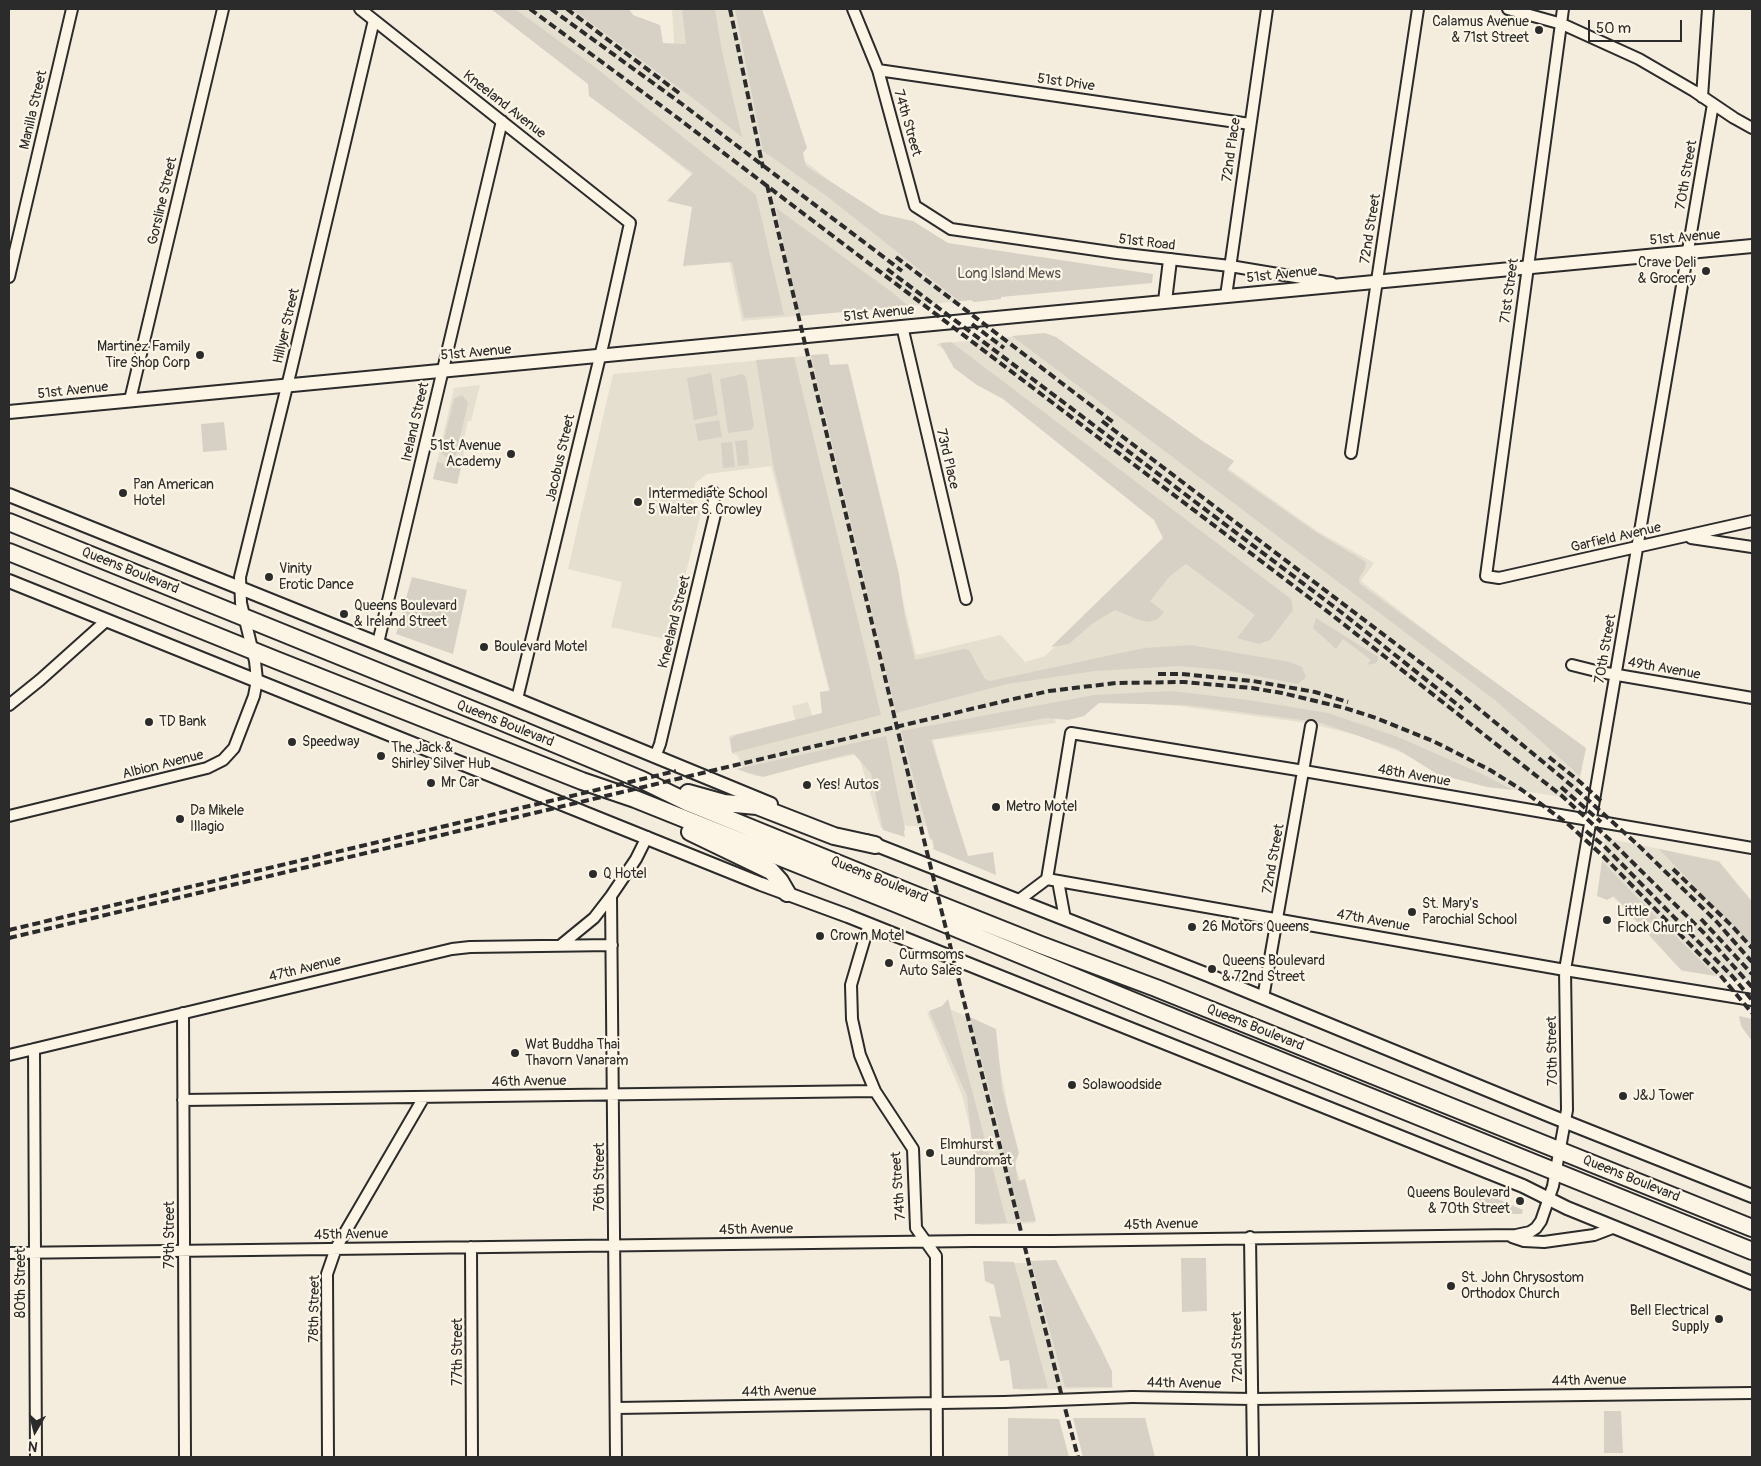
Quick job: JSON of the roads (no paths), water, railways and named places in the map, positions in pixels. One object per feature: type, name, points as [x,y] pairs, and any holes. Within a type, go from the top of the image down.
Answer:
[{"type":"main road","name":"Queens Boulevard","points":[[9,522],[642,780],[687,802],[1752,1228]]},
{"type":"main road","name":"Queens Boulevard","points":[[9,552],[251,644],[582,781],[635,799],[966,931],[1150,1008],[1752,1251]]},
{"type":"main road","points":[[642,780],[724,803],[750,804],[834,836],[875,845]]},
{"type":"main road","points":[[582,781],[632,808],[692,833],[766,868],[776,876],[787,893]]},
{"type":"street","name":"Manilla Street","points":[[9,276],[72,9]]},
{"type":"street","name":"Gorsline Street","points":[[130,400],[223,9]]},
{"type":"street","name":"Kneeland Avenue","points":[[360,9],[630,223]]},
{"type":"street","name":"74th Street","points":[[853,9],[878,70],[916,206],[951,229]]},
{"type":"street","name":"72nd Place","points":[[1226,296],[1267,9]]},
{"type":"street","name":"72nd Street","points":[[1351,453],[1418,9]]},
{"type":"street","points":[[1508,9],[1562,24],[1639,59],[1752,128]]},
{"type":"street","name":"71st Street","points":[[1486,576],[1563,9]]},
{"type":"street","points":[[1702,97],[1708,9]]},
{"type":"street","name":"Hillyer Street","points":[[251,644],[240,588],[240,577],[374,20]]},
{"type":"street","name":"51st Drive","points":[[878,70],[1250,124]]},
{"type":"street","name":"70th Street","points":[[1550,1199],[1566,1121],[1566,970],[1713,104]]},
{"type":"street","name":"Ireland Street","points":[[378,643],[502,120]]},
{"type":"street","name":"Jacobus Street","points":[[517,699],[600,356],[630,223]]},
{"type":"street","name":"51st Road","points":[[951,229],[1170,260],[1230,266],[1340,285]]},
{"type":"street","name":"51st Avenue","points":[[9,412],[1752,246]]},
{"type":"street","points":[[1165,302],[1170,260]]},
{"type":"street","name":"73rd Place","points":[[902,326],[966,599]]},
{"type":"street","name":"Kneeland Street","points":[[655,757],[715,514],[713,492]]},
{"type":"street","name":"Queens Boulevard","points":[[9,495],[517,699],[655,757],[1019,900],[1752,1196]]},
{"type":"street","name":"Garfield Avenue","points":[[1486,576],[1499,578],[1639,548],[1752,521]]},
{"type":"street","points":[[1684,537],[1752,547]]},
{"type":"street","points":[[9,581],[487,774],[869,924],[1514,1183],[1566,1208],[1752,1283]]},
{"type":"street","points":[[9,705],[107,620]]},
{"type":"street","name":"Albion Avenue","points":[[9,816],[219,764],[228,757],[234,748],[254,696],[257,680],[251,644]]},
{"type":"street","name":"49th Avenue","points":[[1572,665],[1752,698]]},
{"type":"street","name":"72nd Street","points":[[1263,998],[1311,726]]},
{"type":"street","name":"48th Avenue","points":[[1053,880],[1071,733],[1752,848]]},
{"type":"street","points":[[561,946],[594,918],[636,859],[647,837]]},
{"type":"street","points":[[1019,900],[1053,880],[1065,919]]},
{"type":"street","name":"47th Avenue","points":[[1053,880],[1566,970],[1752,1000]]},
{"type":"street","name":"76th Street","points":[[611,896],[616,1457]]},
{"type":"street","name":"74th Street","points":[[869,924],[851,985],[852,1019],[860,1055],[875,1091],[913,1150],[916,1228],[936,1256],[937,1457]]},
{"type":"street","name":"47th Avenue","points":[[9,1055],[452,949],[470,947],[612,945]]},
{"type":"street","name":"79th Street","points":[[183,1013],[185,1457]]},
{"type":"street","name":"80th Street","points":[[34,1048],[36,1457]]},
{"type":"street","name":"46th Avenue","points":[[183,1100],[875,1091]]},
{"type":"street","name":"78th Street","points":[[328,1457],[327,1274],[336,1248],[424,1097]]},
{"type":"street","name":"45th Avenue","points":[[9,1253],[1504,1235],[1523,1234],[1536,1228],[1550,1199]]},
{"type":"street","name":"45th Avenue","points":[[1504,1235],[1524,1241],[1544,1242],[1594,1235],[1615,1227]]},
{"type":"street","name":"72nd Street","points":[[1250,1237],[1253,1457]]},
{"type":"street","name":"77th Street","points":[[471,1247],[472,1457]]},
{"type":"street","name":"44th Avenue","points":[[616,1408],[1004,1402],[1132,1397],[1252,1399],[1752,1393]]},
{"type":"railway","points":[[530,9],[675,116],[1332,615],[1562,796],[1609,839],[1704,933],[1752,987]]},
{"type":"railway","points":[[551,9],[682,104],[902,271]]},
{"type":"railway","points":[[567,9],[679,93]]},
{"type":"railway","points":[[730,9],[763,168]]},
{"type":"railway","points":[[767,185],[923,836],[1078,1457]]},
{"type":"railway","points":[[896,257],[1113,422]]},
{"type":"railway","points":[[887,269],[1341,612],[1463,709]]},
{"type":"railway","points":[[972,324],[1004,348]]},
{"type":"railway","points":[[1102,421],[1450,685],[1577,790],[1638,845],[1716,921],[1752,962]]},
{"type":"railway","points":[[1158,674],[1182,674],[1253,681],[1315,692],[1348,702]]},
{"type":"railway","points":[[9,938],[1049,691],[1116,683],[1184,682],[1252,688],[1345,708],[1376,718],[1433,741],[1490,770],[1522,790],[1568,824],[1603,856],[1720,975],[1752,1013]]},
{"type":"railway","points":[[1549,757],[1601,801]]},
{"type":"railway","points":[[9,930],[676,771]]},
{"type":"railway","points":[[1561,787],[1601,822]]},
{"type":"railway","points":[[1586,831],[1604,846],[1733,977],[1752,1000]]},
{"type":"railway","points":[[1673,869],[1752,948]]},
{"type":"railway","points":[[1701,919],[1752,974]]},
{"type":"place","name":"Calamus Avenue & 71st Street","points":[[1539,30]]},
{"type":"place","name":"Crave Deli & Grocery","points":[[1706,271]]},
{"type":"place","name":"Martinez Family Tire Shop Corp","points":[[200,355]]},
{"type":"place","name":"51st Avenue Academy","points":[[511,454]]},
{"type":"place","name":"Pan American Hotel","points":[[123,493]]},
{"type":"place","name":"Intermediate School 5 Walter S. Crowley","points":[[638,502]]},
{"type":"place","name":"Vinity Erotic Dance","points":[[269,577]]},
{"type":"place","name":"Queens Boulevard & Ireland Street","points":[[344,614]]},
{"type":"place","name":"Boulevard Motel","points":[[484,647]]},
{"type":"place","name":"TD Bank","points":[[149,722]]},
{"type":"place","name":"Speedway","points":[[292,742]]},
{"type":"place","name":"The Jack & Shirley Silver Hub","points":[[381,756]]},
{"type":"place","name":"Mr Car","points":[[431,783]]},
{"type":"place","name":"Yes! Autos","points":[[807,785]]},
{"type":"place","name":"Metro Motel","points":[[996,807]]},
{"type":"place","name":"Da Mikele Illagio","points":[[180,819]]},
{"type":"place","name":"Q Hotel","points":[[593,874]]},
{"type":"place","name":"St. Mary's Parochial School","points":[[1412,912]]},
{"type":"place","name":"Little Flock Church","points":[[1607,920]]},
{"type":"place","name":"26 Motors Queens","points":[[1192,927]]},
{"type":"place","name":"Crown Motel","points":[[820,936]]},
{"type":"place","name":"Curmsoms Auto Sales","points":[[889,963]]},
{"type":"place","name":"Queens Boulevard & 72nd Street","points":[[1212,969]]},
{"type":"place","name":"Wat Buddha Thai Thavorn Vanaram","points":[[515,1053]]},
{"type":"place","name":"Solawoodside","points":[[1072,1085]]},
{"type":"place","name":"J&J Tower","points":[[1623,1096]]},
{"type":"place","name":"Elmhurst Laundromat","points":[[930,1153]]},
{"type":"place","name":"Queens Boulevard & 70th Street","points":[[1520,1201]]},
{"type":"place","name":"St. John Chrysostom Orthodox Church","points":[[1451,1286]]},
{"type":"place","name":"Bell Electrical Supply","points":[[1719,1319]]},
{"type":"park label","name":"Long Island Mews","points":[[1009,274]]}]
